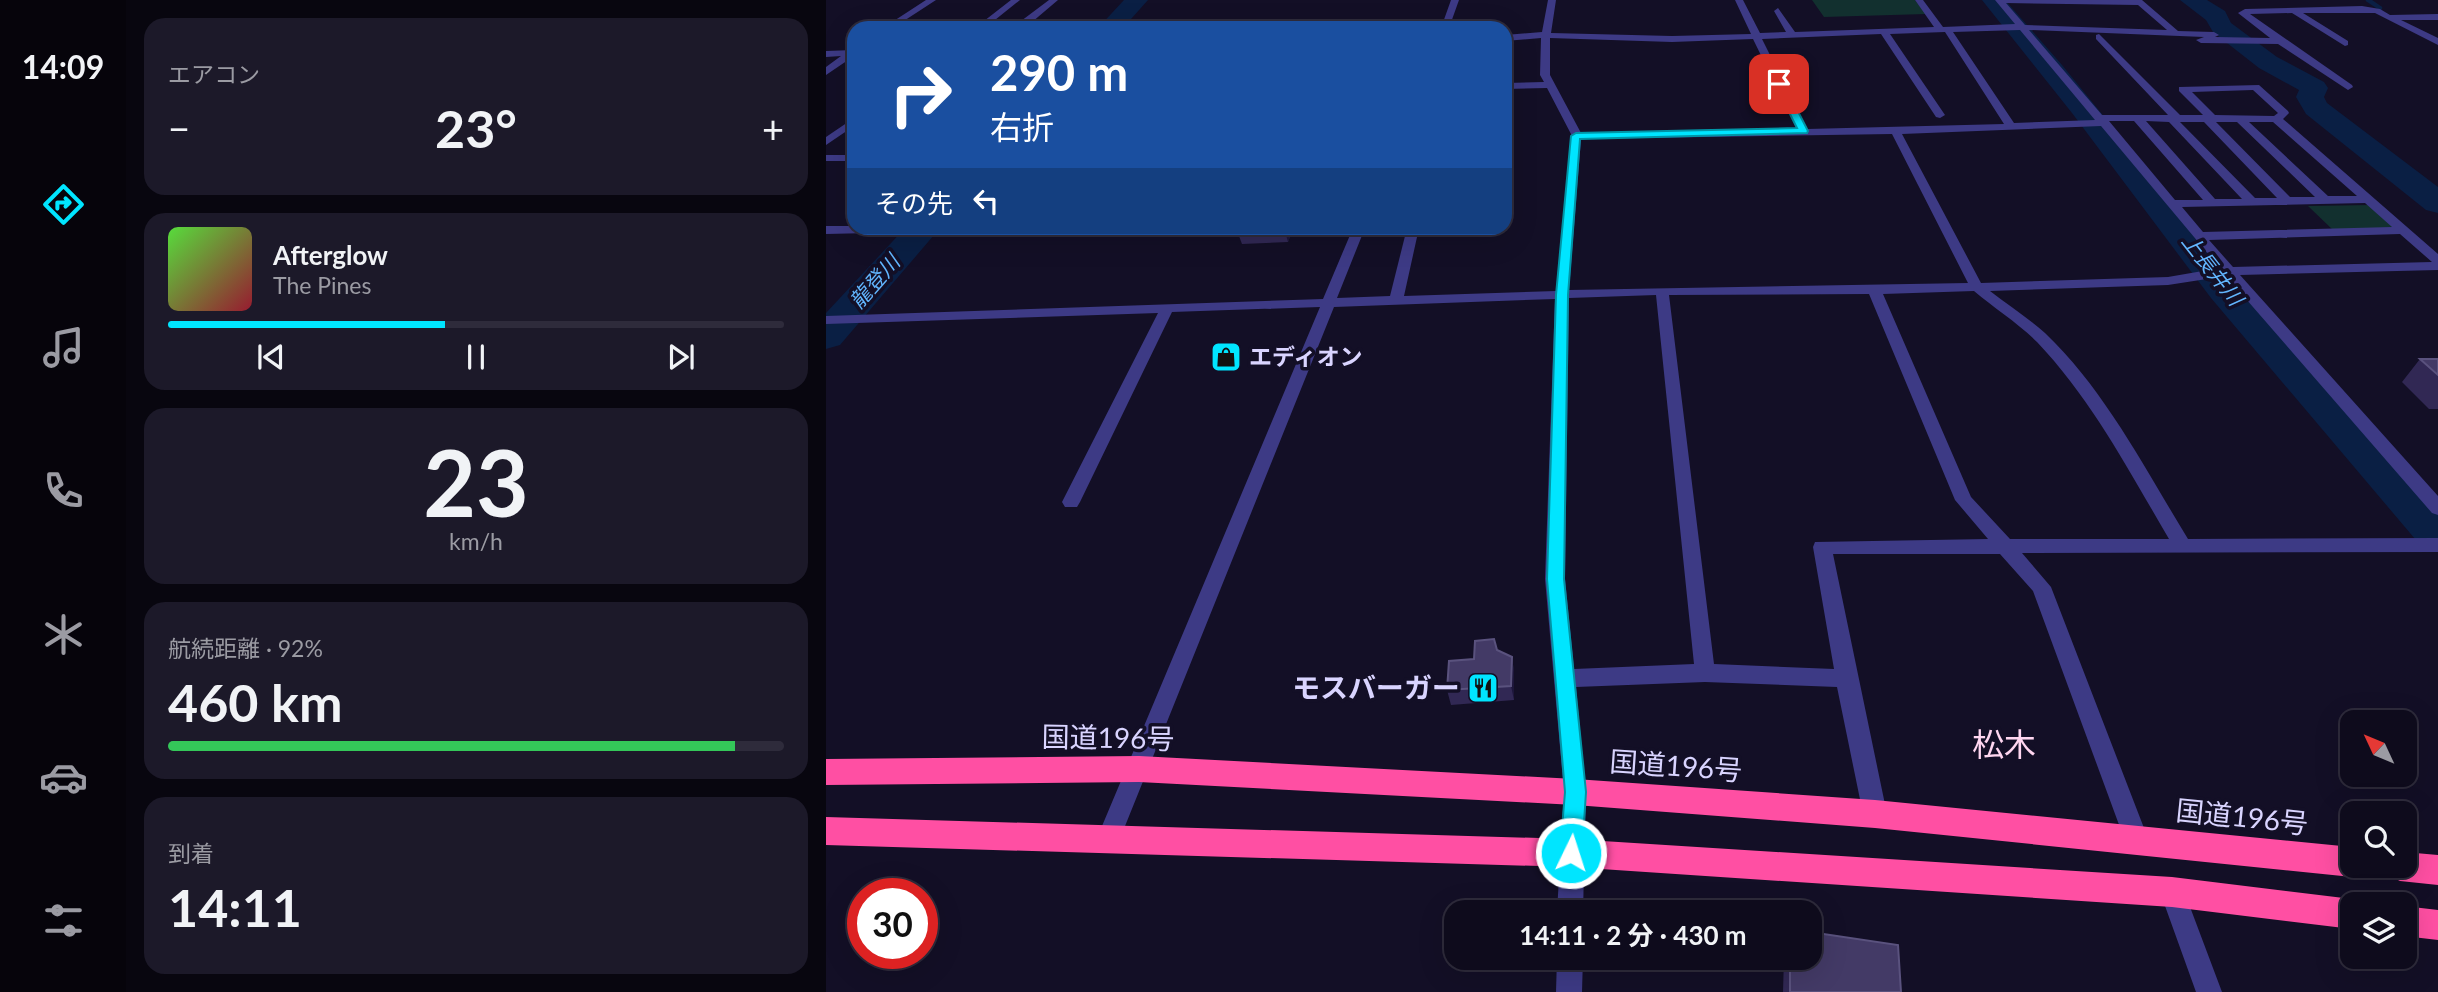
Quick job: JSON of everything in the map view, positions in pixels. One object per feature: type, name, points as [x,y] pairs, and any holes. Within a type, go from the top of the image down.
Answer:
[{"type":"highway","name":"国道196号","points":[[826,772],[1139,769],[1575,792],[1875,814],[2340,861]]},
{"type":"highway","points":[[826,831],[1571,853],[2172,892],[2340,913]]},
{"type":"highway","points":[[2417,868],[2438,870]]},
{"type":"highway","points":[[2417,923],[2438,925]]},
{"type":"street","points":[[898,21],[932,0]]},
{"type":"street","points":[[988,21],[1016,0]]},
{"type":"street","points":[[1027,21],[1054,0]]},
{"type":"street","points":[[1448,21],[1455,0]]},
{"type":"street","points":[[1552,0],[1546,36],[1545,75],[1576,136],[1562,295],[1555,579],[1575,792],[1570,900]]},
{"type":"street","points":[[1739,0],[1803,131]]},
{"type":"street","points":[[1919,0],[1943,29],[2011,127]]},
{"type":"street","points":[[2001,0],[2139,2],[2176,34]]},
{"type":"street","points":[[2001,0],[2229,271],[2438,508]]},
{"type":"street","points":[[2362,0],[2388,18],[2438,42]]},
{"type":"street","points":[[1778,11],[1791,36]]},
{"type":"street","points":[[2294,11],[2345,43]]},
{"type":"street","points":[[2348,87],[2242,13],[2377,11]]},
{"type":"street","points":[[2388,18],[2438,17]]},
{"type":"street","points":[[1512,38],[1672,39],[1943,29],[2214,34]]},
{"type":"street","points":[[2028,31],[2099,37],[2280,41]]},
{"type":"street","points":[[1884,32],[1940,115]]},
{"type":"street","points":[[2099,37],[2252,202]]},
{"type":"street","points":[[826,54],[847,52]]},
{"type":"street","points":[[826,72],[847,55]]},
{"type":"street","points":[[1512,86],[1549,85]]},
{"type":"street","points":[[1576,136],[2011,127],[2137,118],[2209,118],[2276,119],[2284,113],[2255,87],[2183,89],[2209,118],[2243,156],[2287,201]]},
{"type":"street","points":[[2220,88],[2279,156],[2325,200]]},
{"type":"street","points":[[2137,118],[2212,203]]},
{"type":"street","points":[[2276,119],[2438,264]]},
{"type":"street","points":[[826,142],[847,126]]},
{"type":"street","points":[[1895,130],[1978,287],[2039,336],[2067,366],[2108,422],[2183,546]]},
{"type":"street","points":[[2243,156],[2279,156]]},
{"type":"street","points":[[826,158],[847,158]]},
{"type":"street","points":[[2173,204],[2368,199]]},
{"type":"street","points":[[826,230],[847,230]]},
{"type":"street","points":[[2200,236],[2403,230]]},
{"type":"street","points":[[1109,838],[1356,235]]},
{"type":"street","points":[[1395,300],[1411,235]]},
{"type":"street","points":[[826,320],[1662,291],[1874,290],[2168,281],[2229,271],[2438,264]]},
{"type":"street","points":[[1874,290],[1964,500],[2041,587],[2137,841]]},
{"type":"street","points":[[1662,291],[1705,673]]},
{"type":"street","points":[[1071,502],[1167,308]]},
{"type":"street","points":[[1875,814],[1822,547],[2438,545]]},
{"type":"street","points":[[1566,678],[1705,673],[1846,678]]},
{"type":"street","points":[[2172,892],[2209,992]]},
{"type":"street","points":[[1570,970],[1570,992]]},
{"type":"green space","points":[[1812,0],[1915,0],[1926,14],[1824,17]]},
{"type":"green space","points":[[2371,205],[2394,228],[2333,230],[2308,206]]},
{"type":"building","points":[[2420,359],[2438,359],[2438,375]]},
{"type":"building","points":[[1494,639],[1497,650],[1512,657],[1511,686],[1447,690],[1449,661],[1474,659],[1475,641]]},
{"type":"building","points":[[1822,934],[1898,945],[1901,992],[1790,992],[1790,970],[1822,970]]},
{"type":"waterway","name":"龍登川","points":[[1117,21],[1137,0]]},
{"type":"waterway","name":"上長井川","points":[[1993,0],[2082,107],[2250,321],[2438,533]]},
{"type":"waterway","name":"上長井川","points":[[2191,0],[2217,16],[2221,27],[2268,62],[2314,88],[2310,97],[2316,108],[2438,203]]},
{"type":"waterway","points":[[2368,0],[2380,8]]},
{"type":"waterway","name":"龍登川","points":[[826,337],[917,235]]},
{"type":"place","name":"エディオン","points":[[1226,357]]},
{"type":"place","name":"モスバーガー","points":[[1483,688]]},
{"type":"district","name":"松木","points":[[2004,745]]},
{"type":"route","points":[[1571,853],[1575,792],[1555,579],[1562,295],[1576,136],[1803,131],[1779,84]]}]
